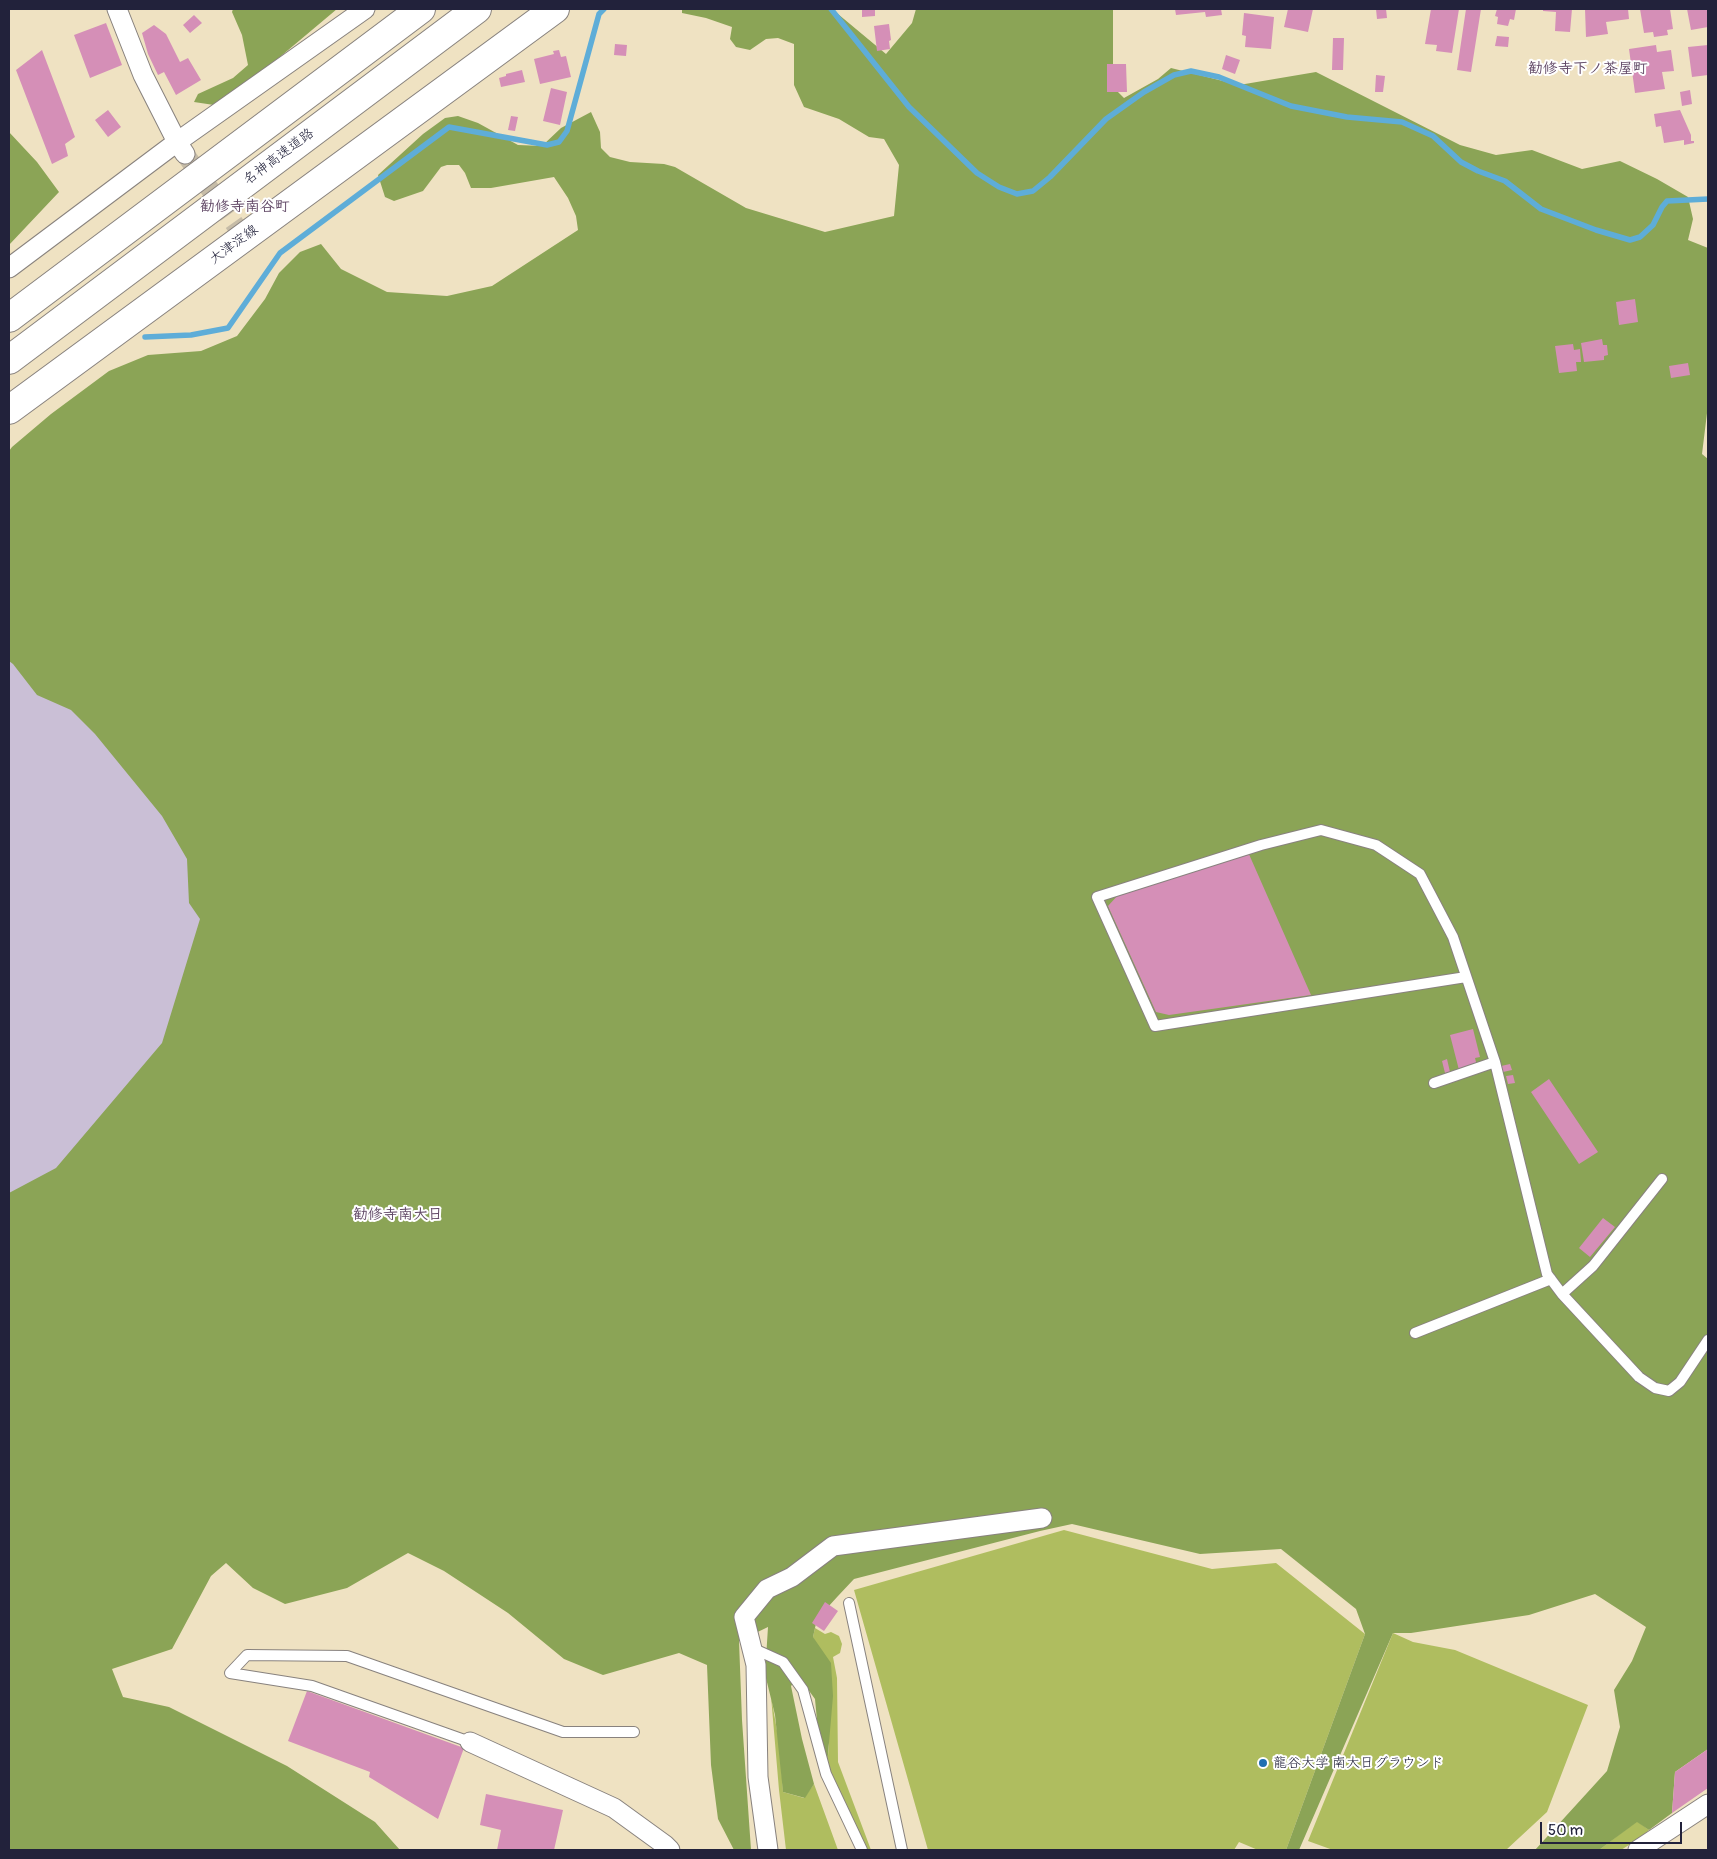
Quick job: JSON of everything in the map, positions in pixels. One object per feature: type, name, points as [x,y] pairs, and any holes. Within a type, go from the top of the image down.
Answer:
[{"type":"main road","points":[[9,318],[421,9]]},
{"type":"main road","name":"名神高速道路","points":[[9,360],[477,9]]},
{"type":"main road","name":"大津淀線","points":[[9,410],[240,232],[555,9]]},
{"type":"street","points":[[117,9],[143,75],[181,148]]},
{"type":"street","points":[[9,268],[181,148],[364,9]]},
{"type":"street","points":[[768,1850],[758,1777],[756,1665],[744,1617],[767,1589],[792,1577],[833,1546],[1042,1518]]},
{"type":"street","points":[[470,1742],[614,1808],[670,1850]]},
{"type":"street","points":[[1638,1850],[1708,1804]]},
{"type":"lane","points":[[1466,977],[1155,1026],[1097,898],[1261,845],[1321,830],[1376,845],[1420,874],[1453,937],[1495,1062],[1547,1274],[1562,1294],[1639,1377],[1655,1388],[1669,1391],[1680,1382],[1708,1340]]},
{"type":"lane","points":[[1434,1083],[1495,1062]]},
{"type":"lane","points":[[1562,1294],[1593,1266],[1662,1179]]},
{"type":"lane","points":[[1415,1333],[1551,1279]]},
{"type":"lane","points":[[849,1603],[902,1850]]},
{"type":"lane","points":[[752,1648],[782,1662],[803,1690],[826,1774],[862,1850]]},
{"type":"lane","points":[[470,1742],[312,1686],[230,1673],[247,1655],[348,1656],[563,1732],[634,1732]]},
{"type":"shaded area","points":[[9,644],[224,794],[190,1089],[9,1214]]},
{"type":"green space","points":[[233,9],[337,9],[256,77],[214,105],[194,102],[198,94],[233,78],[248,65],[242,35],[232,12]]},
{"type":"green space","points":[[682,9],[832,9],[886,54],[912,23],[916,9],[1113,9],[1113,87],[1124,98],[1158,79],[1171,68],[1239,85],[1316,72],[1460,145],[1496,155],[1532,150],[1582,169],[1620,161],[1688,197],[1693,219],[1688,240],[1708,248],[1708,405],[1702,454],[1708,459],[1708,1749],[1675,1772],[1672,1813],[1649,1830],[1637,1822],[1599,1850],[1535,1850],[1607,1771],[1620,1727],[1614,1690],[1632,1661],[1646,1627],[1595,1594],[1529,1615],[1411,1633],[1393,1633],[1299,1850],[1286,1850],[1365,1634],[1356,1609],[1281,1549],[1200,1554],[1072,1524],[854,1579],[817,1619],[813,1637],[831,1663],[833,1696],[827,1766],[818,1731],[815,1699],[799,1677],[791,1686],[814,1784],[805,1798],[783,1792],[775,1715],[765,1674],[768,1627],[739,1641],[742,1720],[751,1850],[734,1850],[718,1819],[711,1765],[707,1665],[679,1653],[603,1675],[564,1659],[508,1613],[444,1571],[408,1553],[347,1588],[285,1604],[253,1588],[226,1563],[211,1576],[172,1649],[112,1669],[123,1697],[169,1707],[287,1766],[375,1822],[400,1850],[9,1850],[9,1193],[56,1168],[162,1043],[200,919],[189,903],[187,859],[162,816],[95,734],[71,710],[37,695],[9,661],[9,451],[51,414],[109,371],[148,355],[201,351],[237,336],[265,299],[279,273],[300,252],[321,244],[341,269],[387,292],[447,296],[492,286],[578,230],[576,216],[568,198],[554,177],[491,188],[471,188],[465,173],[459,165],[447,165],[441,167],[423,191],[394,201],[385,197],[378,175],[423,134],[445,118],[458,116],[478,123],[518,145],[542,146],[561,128],[591,112],[600,132],[601,148],[610,157],[630,162],[664,164],[675,167],[746,208],[825,232],[894,216],[899,165],[884,139],[869,137],[839,119],[804,107],[794,85],[794,44],[778,38],[766,39],[750,50],[736,47],[730,39],[732,27],[706,18],[682,13]]},
{"type":"green space","points":[[9,132],[37,162],[59,192],[9,245]]},
{"type":"green space","points":[[1064,1530],[1212,1569],[1276,1563],[1365,1634],[1286,1850],[1258,1850],[1239,1842],[1234,1850],[928,1850],[854,1590]]},
{"type":"green space","points":[[815,1628],[825,1634],[831,1632],[839,1636],[842,1644],[840,1653],[833,1657],[837,1678],[838,1762],[871,1850],[861,1850],[827,1766],[829,1745],[813,1637]]},
{"type":"green space","points":[[1393,1633],[1413,1642],[1455,1650],[1588,1705],[1547,1812],[1506,1850],[1333,1850],[1308,1841]]},
{"type":"green space","points":[[771,1696],[780,1748],[783,1792],[804,1798],[814,1784],[838,1850],[786,1850]]},
{"type":"green space","points":[[1637,1821],[1649,1830],[1640,1838],[1621,1850],[1599,1850]]},
{"type":"building","points":[[862,9],[875,9],[875,16],[862,17]]},
{"type":"building","points":[[1175,9],[1221,9],[1222,15],[1206,17],[1205,12],[1176,15]]},
{"type":"building","points":[[1288,9],[1313,9],[1308,32],[1284,27]]},
{"type":"building","points":[[1376,9],[1386,9],[1387,18],[1377,19]]},
{"type":"building","points":[[1431,9],[1459,9],[1452,53],[1436,51],[1437,45],[1425,44]]},
{"type":"building","points":[[1466,9],[1481,9],[1471,72],[1457,70]]},
{"type":"building","points":[[1497,9],[1516,9],[1514,20],[1510,19],[1508,26],[1497,24],[1498,17],[1495,16]]},
{"type":"building","points":[[1543,9],[1572,9],[1570,32],[1555,31],[1556,12],[1543,11]]},
{"type":"building","points":[[1585,9],[1628,9],[1629,19],[1606,22],[1608,34],[1586,37]]},
{"type":"building","points":[[1640,9],[1670,9],[1673,29],[1667,30],[1668,35],[1654,37],[1653,32],[1644,33]]},
{"type":"building","points":[[1687,9],[1708,9],[1708,27],[1691,30]]},
{"type":"building","points":[[1244,13],[1274,17],[1271,49],[1245,47],[1246,36],[1242,35]]},
{"type":"building","points":[[194,15],[202,23],[190,33],[183,25]]},
{"type":"building","points":[[106,23],[122,65],[90,78],[74,35]]},
{"type":"building","points":[[889,24],[890,49],[877,51],[874,26]]},
{"type":"building","points":[[154,25],[166,34],[180,62],[188,58],[201,80],[176,95],[164,72],[158,75],[148,54],[142,33]]},
{"type":"building","points":[[1497,36],[1509,37],[1508,47],[1495,46]]},
{"type":"building","points":[[1333,38],[1344,38],[1343,70],[1332,70]]},
{"type":"building","points":[[615,44],[627,45],[626,56],[614,55]]},
{"type":"building","points":[[1656,45],[1657,52],[1671,50],[1674,71],[1662,72],[1665,89],[1635,93],[1629,49]]},
{"type":"building","points":[[1708,45],[1708,75],[1692,77],[1688,47]]},
{"type":"building","points":[[42,50],[75,137],[65,144],[68,156],[52,164],[16,70]]},
{"type":"building","points":[[559,50],[561,57],[566,56],[571,77],[540,84],[534,59],[554,54],[553,51]]},
{"type":"building","points":[[1226,55],[1240,60],[1235,74],[1222,69]]},
{"type":"building","points":[[1107,64],[1126,64],[1127,92],[1107,92]]},
{"type":"building","points":[[522,70],[525,82],[501,87],[499,78]]},
{"type":"building","points":[[1376,75],[1385,76],[1383,92],[1375,92]]},
{"type":"building","points":[[551,88],[567,92],[560,125],[543,121]]},
{"type":"building","points":[[1690,90],[1692,104],[1682,106],[1680,92]]},
{"type":"building","points":[[108,110],[121,127],[108,137],[95,120]]},
{"type":"building","points":[[1680,110],[1691,135],[1691,141],[1694,141],[1694,143],[1684,145],[1684,140],[1664,143],[1661,126],[1656,127],[1654,114]]},
{"type":"building","points":[[511,116],[518,117],[515,131],[508,130]]},
{"type":"building","points":[[1635,299],[1638,322],[1619,325],[1616,302]]},
{"type":"building","points":[[1602,339],[1603,345],[1607,345],[1608,355],[1604,356],[1604,360],[1584,362],[1581,343]]},
{"type":"building","points":[[1573,344],[1574,350],[1580,349],[1581,362],[1576,362],[1577,371],[1559,373],[1555,346]]},
{"type":"building","points":[[1688,363],[1690,375],[1671,378],[1669,366]]},
{"type":"building","points":[[1248,852],[1311,995],[1169,1015],[1156,1012],[1108,906],[1119,894]]},
{"type":"building","points":[[1473,1029],[1480,1057],[1475,1058],[1477,1066],[1459,1070],[1450,1035]]},
{"type":"building","points":[[1447,1059],[1450,1072],[1445,1073],[1442,1061]]},
{"type":"building","points":[[1510,1064],[1512,1070],[1503,1072],[1501,1066]]},
{"type":"building","points":[[1513,1075],[1515,1083],[1508,1084],[1506,1076]]},
{"type":"building","points":[[1549,1079],[1598,1152],[1579,1164],[1531,1092]]},
{"type":"building","points":[[1603,1218],[1615,1227],[1590,1257],[1579,1248]]},
{"type":"building","points":[[825,1602],[838,1611],[824,1631],[812,1623]]},
{"type":"building","points":[[307,1691],[464,1748],[438,1819],[369,1777],[370,1772],[288,1741]]},
{"type":"building","points":[[1708,1749],[1708,1788],[1672,1813],[1675,1772]]},
{"type":"building","points":[[486,1794],[563,1810],[554,1850],[497,1850],[501,1830],[480,1825]]},
{"type":"waterway","points":[[145,337],[191,335],[228,328],[280,253],[449,127],[547,145],[559,142],[567,131],[599,14],[604,9]]},
{"type":"waterway","points":[[831,9],[909,107],[977,173],[999,187],[1017,194],[1033,191],[1050,177],[1106,119],[1144,92],[1174,75],[1191,71],[1219,77],[1291,106],[1347,117],[1402,122],[1433,136],[1461,162],[1478,171],[1505,181],[1541,209],[1596,230],[1630,240],[1640,237],[1653,225],[1667,201],[1708,199]]},
{"type":"tunnel","points":[[185,154],[236,226]]},
{"type":"place","name":"龍谷大学 南大日グラウンド","points":[[1263,1763]]},
{"type":"district","name":"勧修寺下ノ茶屋町","points":[[1588,69]]},
{"type":"district","name":"勧修寺南谷町","points":[[245,207]]},
{"type":"district","name":"勧修寺南大日","points":[[398,1215]]}]
